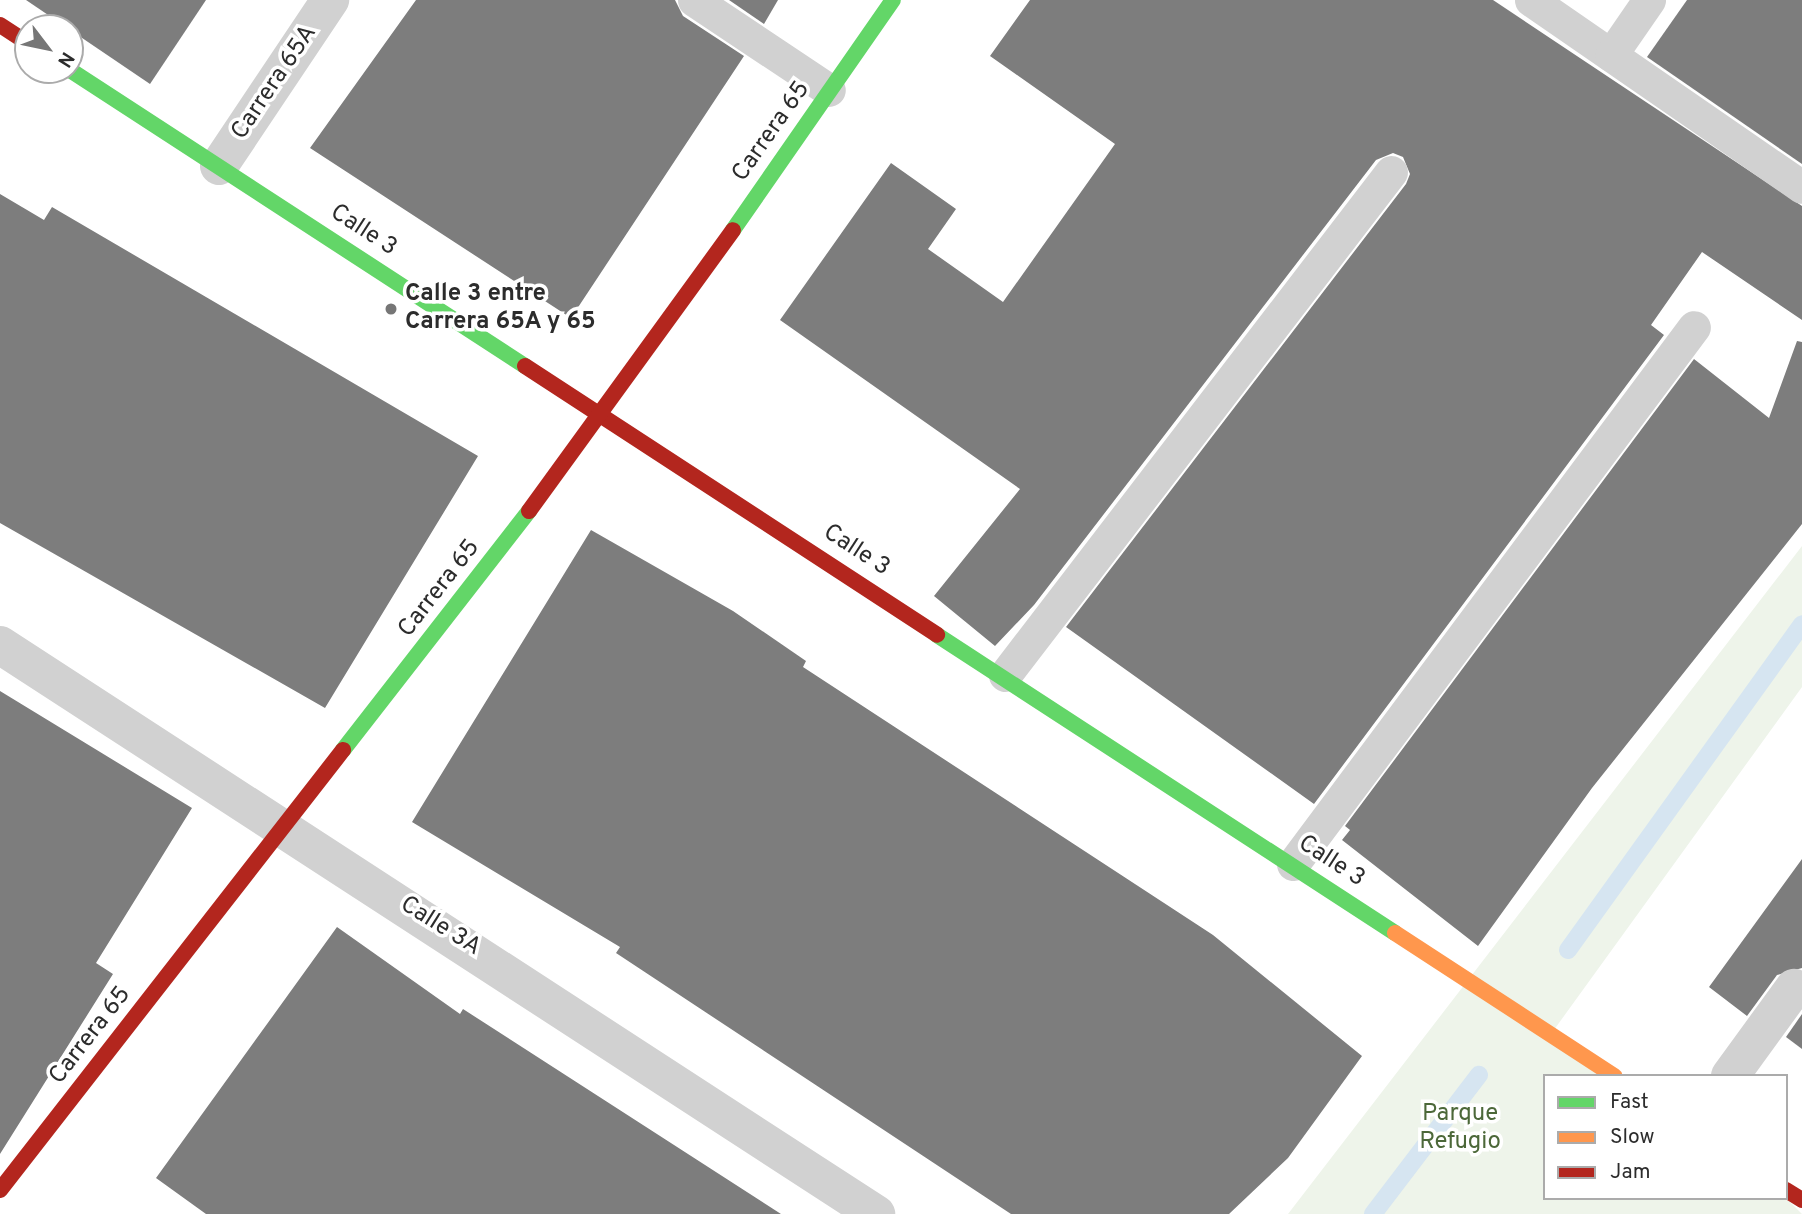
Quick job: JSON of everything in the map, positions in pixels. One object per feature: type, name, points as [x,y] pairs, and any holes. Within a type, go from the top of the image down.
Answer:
[{"type":"street","name":"Carrera 65A","points":[[219,166],[330,0]]},
{"type":"street","name":"Carrera 65","points":[[0,1190],[605,414],[893,0]]},
{"type":"street","name":"Calle 3","points":[[84,79],[605,414],[1611,1074]]},
{"type":"street","name":"Calle 3A","points":[[0,645],[876,1214]]},
{"type":"street","points":[[1731,1074],[1794,988]]},
{"type":"lane","points":[[694,0],[829,90]]},
{"type":"lane","points":[[1531,0],[1802,187]]},
{"type":"lane","points":[[1611,55],[1649,0]]},
{"type":"lane","points":[[1005,675],[1391,172]]},
{"type":"lane","points":[[1293,864],[1693,327]]},
{"type":"green space","name":"Parque Refugio","points":[[1802,546],[1802,687],[1551,1034],[1611,1074],[1543,1074],[1543,1200],[1788,1200],[1802,1214],[1288,1214]]},
{"type":"building","points":[[26,0],[206,0],[150,84],[84,39],[84,14],[47,14]]},
{"type":"building","points":[[416,0],[675,0],[683,16],[744,56],[571,318],[310,148]]},
{"type":"building","points":[[729,0],[778,0],[764,24]]},
{"type":"building","points":[[1030,0],[1493,0],[1802,206],[1802,320],[1702,252],[1651,325],[1664,335],[1314,804],[1066,627],[1406,184],[1410,174],[1403,157],[1393,153],[1376,160],[1034,605],[995,646],[934,596],[1020,489],[780,320],[891,163],[956,209],[928,249],[1003,302],[1115,144],[990,56]]},
{"type":"building","points":[[1687,0],[1802,0],[1802,164],[1647,57]]},
{"type":"building","points":[[0,194],[44,220],[52,207],[478,456],[325,708],[0,523]]},
{"type":"building","points":[[1797,341],[1802,342],[1802,524],[1592,788],[1478,946],[1342,840],[1350,830],[1345,826],[1694,359],[1769,418]]},
{"type":"building","points":[[591,530],[733,611],[806,661],[803,667],[1213,935],[1362,1056],[1288,1158],[1229,1214],[1011,1214],[616,953],[620,947],[412,822]]},
{"type":"building","points":[[0,691],[192,808],[96,963],[113,974],[0,1154]]},
{"type":"building","points":[[1802,859],[1802,968],[1777,975],[1747,1016],[1709,987]]},
{"type":"building","points":[[337,927],[460,1014],[463,1009],[781,1214],[206,1214],[156,1178]]},
{"type":"building","points":[[1802,1014],[1802,1049],[1786,1037]]},
{"type":"waterway","points":[[1568,950],[1802,624]]},
{"type":"waterway","points":[[1373,1214],[1479,1075]]},
{"type":"traffic: fast","points":[[733,230],[893,0]]},
{"type":"traffic: fast","points":[[84,79],[525,366]]},
{"type":"traffic: fast","points":[[343,750],[529,511]]},
{"type":"traffic: fast","points":[[937,635],[1395,933]]},
{"type":"traffic: slow","points":[[1395,933],[1611,1074]]},
{"type":"traffic: jam","points":[[0,25],[14,34]]},
{"type":"traffic: jam","points":[[529,511],[733,230]]},
{"type":"traffic: jam","points":[[525,366],[937,635]]},
{"type":"traffic: jam","points":[[0,1190],[343,750]]},
{"type":"traffic: jam","points":[[1788,1191],[1802,1200]]},
{"type":"place","name":"Calle 3 entre Carrera 65A y 65","points":[[391,309]]}]
